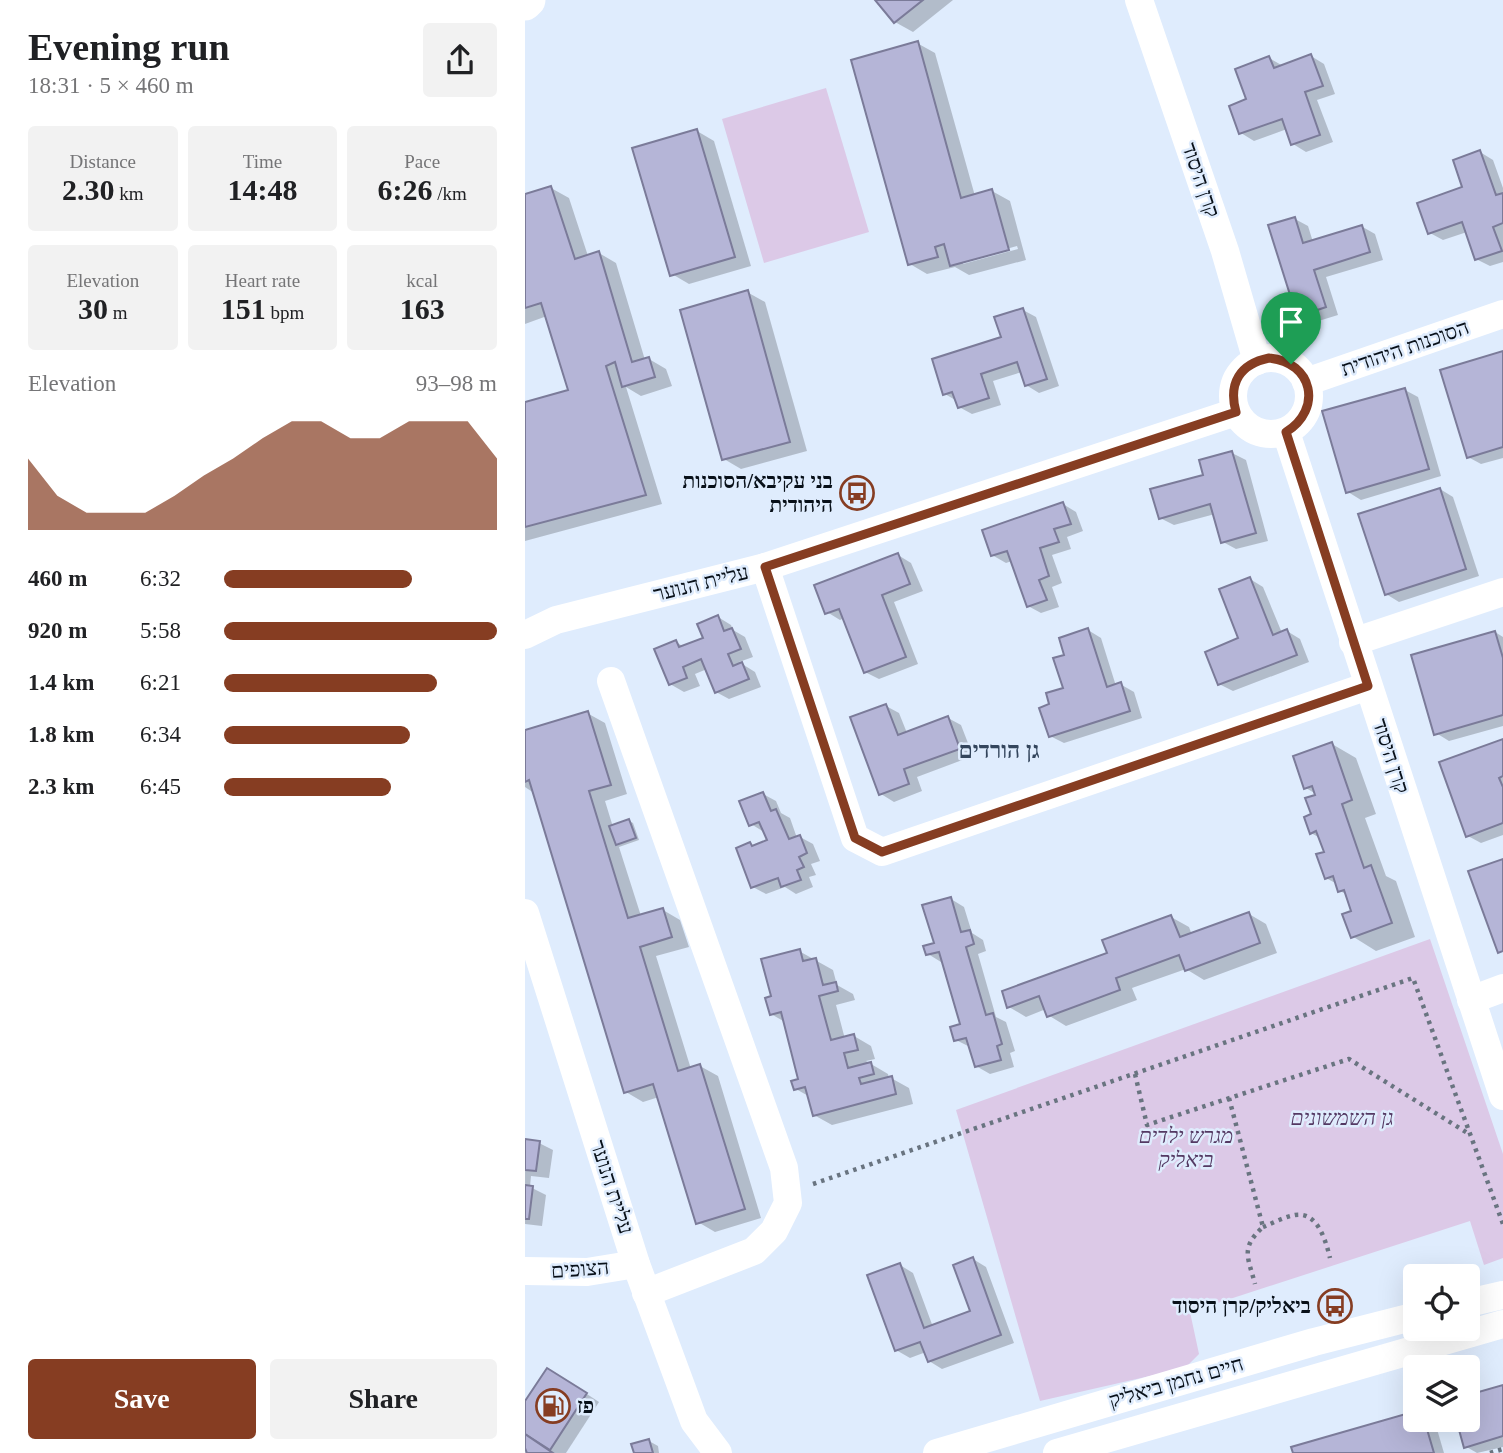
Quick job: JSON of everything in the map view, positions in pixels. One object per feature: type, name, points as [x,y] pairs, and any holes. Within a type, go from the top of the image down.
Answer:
[{"type":"street","name":"קרן היסוד","points":[[1139,0],[1225,251],[1257,360]]},
{"type":"street","name":"הסוכנות היהודית","points":[[1306,382],[1503,314]]},
{"type":"street","points":[[1281,359],[1300,372],[1306,382],[1309,393],[1304,416],[1286,432],[1263,433],[1252,429],[1236,412],[1234,388],[1239,376],[1257,360],[1281,359]]},
{"type":"street","name":"עליית הנוער","points":[[525,635],[557,620],[765,567],[1236,412]]},
{"type":"street","name":"קרן היסוד","points":[[1286,432],[1503,1096]]},
{"type":"street","points":[[765,567],[855,838],[882,852],[1368,686]]},
{"type":"street","points":[[1353,642],[1503,592]]},
{"type":"street","points":[[611,681],[784,1168],[788,1203],[774,1231],[754,1251],[646,1293]]},
{"type":"street","name":"עליית הנוער","points":[[525,912],[646,1293],[694,1421],[718,1453]]},
{"type":"street","points":[[1471,1000],[1503,988]]},
{"type":"street","name":"הצופים","points":[[525,1271],[587,1272],[636,1264]]},
{"type":"street","points":[[1480,1300],[1503,1294]]},
{"type":"street","name":"חיים נחמן ביאליק","points":[[937,1453],[1314,1342],[1403,1319]]},
{"type":"street","name":"חיים נחמן ביאליק","points":[[1057,1453],[1503,1324]]},
{"type":"path","points":[[809,1186],[1413,978],[1503,1224]]},
{"type":"path","points":[[1135,1074],[1147,1125],[1349,1059],[1469,1134]]},
{"type":"path","points":[[1229,1098],[1263,1227]]},
{"type":"path","points":[[1255,1284],[1246,1254],[1252,1237],[1263,1227],[1298,1214],[1311,1219],[1324,1236],[1330,1258]]},
{"type":"path","points":[[1490,1453],[1503,1449]]},
{"type":"green space","points":[[826,88],[869,232],[764,263],[722,119]]},
{"type":"green space","name":"גן השמשונים","points":[[1430,939],[1503,1154],[1503,1258],[1484,1265],[1470,1221],[1190,1312],[1199,1354],[1185,1368],[1040,1401],[956,1110]]},
{"type":"building","points":[[875,0],[923,0],[894,23]]},
{"type":"building","points":[[918,41],[961,198],[992,189],[1009,250],[950,266],[944,244],[935,247],[938,257],[908,265],[851,60]]},
{"type":"building","points":[[1311,54],[1323,86],[1305,92],[1320,135],[1291,145],[1282,119],[1239,134],[1229,106],[1246,99],[1235,69],[1269,56],[1274,68]]},
{"type":"building","points":[[697,129],[735,257],[670,276],[632,148]]},
{"type":"building","points":[[1480,150],[1496,195],[1503,193],[1503,223],[1493,227],[1502,251],[1475,260],[1462,222],[1428,234],[1417,203],[1462,187],[1453,160]]},
{"type":"building","points":[[551,186],[575,259],[599,251],[632,362],[649,357],[655,377],[622,387],[615,362],[606,366],[646,495],[525,527],[525,402],[568,390],[541,303],[525,308],[525,194]]},
{"type":"building","points":[[1295,217],[1303,243],[1362,225],[1370,252],[1314,270],[1326,307],[1297,317],[1268,225]]},
{"type":"building","points":[[748,290],[790,442],[722,460],[680,310]]},
{"type":"building","points":[[1023,308],[1047,379],[1025,386],[1017,362],[981,374],[989,398],[958,408],[952,392],[943,395],[932,359],[1001,337],[994,317]]},
{"type":"building","points":[[1503,351],[1503,447],[1467,458],[1440,370]]},
{"type":"building","points":[[1405,388],[1429,469],[1346,493],[1322,411]]},
{"type":"building","points":[[1232,451],[1256,533],[1221,543],[1210,504],[1159,519],[1150,489],[1203,475],[1199,460]]},
{"type":"building","points":[[1440,488],[1466,569],[1385,595],[1358,514]]},
{"type":"building","points":[[1063,502],[1071,524],[1054,529],[1059,542],[1040,548],[1049,576],[1039,580],[1047,600],[1027,607],[1007,551],[991,556],[982,530]]},
{"type":"building","points":[[898,553],[910,584],[882,595],[906,657],[864,673],[839,609],[825,614],[814,585]]},
{"type":"building","points":[[1250,577],[1273,635],[1287,629],[1297,655],[1218,685],[1205,652],[1238,638],[1219,589]]},
{"type":"building","points":[[718,615],[724,631],[732,628],[741,649],[728,654],[733,666],[742,662],[749,679],[715,693],[701,659],[683,667],[687,678],[669,685],[654,649],[676,640],[679,647],[703,638],[697,624]]},
{"type":"building","points":[[1088,628],[1107,687],[1121,682],[1130,711],[1049,737],[1039,708],[1049,704],[1046,693],[1063,688],[1053,658],[1064,655],[1059,638]]},
{"type":"building","points":[[1495,631],[1503,658],[1503,715],[1434,735],[1411,655]]},
{"type":"building","points":[[886,704],[898,735],[948,716],[960,749],[904,769],[909,784],[879,795],[850,717]]},
{"type":"building","points":[[588,711],[611,785],[589,791],[628,918],[663,908],[672,937],[640,947],[678,1071],[700,1064],[745,1209],[696,1224],[653,1084],[624,1093],[529,780],[525,782],[525,730]]},
{"type":"building","points":[[1503,739],[1503,776],[1499,778],[1503,787],[1503,823],[1466,837],[1439,762]]},
{"type":"building","points":[[1332,742],[1352,800],[1342,804],[1364,868],[1371,865],[1392,923],[1351,938],[1342,914],[1351,911],[1344,890],[1338,892],[1333,876],[1325,879],[1316,854],[1324,852],[1316,831],[1310,834],[1304,817],[1311,814],[1305,798],[1315,795],[1312,786],[1304,789],[1293,756]]},
{"type":"building","points":[[763,792],[771,811],[776,809],[789,839],[800,835],[807,853],[799,857],[804,867],[797,870],[801,880],[781,887],[778,878],[751,888],[736,848],[750,842],[752,846],[767,840],[759,822],[749,826],[739,801]]},
{"type":"building","points":[[629,819],[636,838],[616,845],[609,826]]},
{"type":"building","points":[[1503,859],[1503,951],[1498,953],[1468,871]]},
{"type":"building","points":[[951,897],[961,932],[970,930],[974,944],[966,947],[986,1015],[993,1013],[1002,1044],[997,1046],[1001,1060],[975,1067],[966,1038],[954,1041],[950,1027],[960,1024],[939,952],[926,955],[923,946],[934,943],[922,905]]},
{"type":"building","points":[[1249,912],[1260,943],[1185,971],[1179,955],[1116,978],[1120,990],[1047,1017],[1039,996],[1007,1008],[1002,991],[1107,953],[1102,940],[1171,915],[1180,937]]},
{"type":"building","points":[[800,949],[803,961],[816,958],[823,985],[836,982],[838,991],[819,996],[831,1040],[854,1034],[858,1050],[844,1053],[848,1068],[871,1062],[874,1074],[859,1078],[861,1084],[892,1076],[896,1094],[813,1116],[805,1087],[794,1090],[791,1081],[798,1079],[781,1012],[770,1015],[765,998],[771,996],[761,959]]},
{"type":"building","points":[[525,1139],[540,1141],[536,1171],[525,1170]]},
{"type":"building","points":[[525,1185],[533,1186],[529,1219],[525,1219]]},
{"type":"building","points":[[973,1257],[1001,1335],[928,1362],[920,1342],[895,1351],[867,1275],[900,1263],[924,1328],[970,1311],[953,1265]]},
{"type":"building","points":[[547,1368],[587,1393],[550,1450],[525,1434],[525,1401]]},
{"type":"building","points":[[1503,1385],[1503,1436],[1464,1448],[1460,1432],[1480,1432],[1480,1392]]},
{"type":"building","points":[[1403,1415],[1403,1432],[1428,1432],[1434,1453],[1293,1453],[1291,1447]]},
{"type":"building","points":[[525,1434],[553,1453],[527,1453]]},
{"type":"building","points":[[649,1439],[653,1453],[634,1453],[631,1444]]},
{"type":"place","name":"בני עקיבא/הסוכנות היהודית","points":[[857,493]]},
{"type":"place","name":"ביאליק/קרן היסוד","points":[[1335,1306]]},
{"type":"place","name":"פז","points":[[553,1406]]},
{"type":"district","name":"גן הורדים","points":[[999,750]]},
{"type":"route","points":[[1269,358],[1281,359],[1291,364],[1300,372],[1309,393],[1304,416],[1286,432],[1368,686],[882,852],[855,838],[765,567],[1236,412],[1234,388],[1247,367],[1257,360],[1269,358]]},
{"type":"park label","name":"מגרש ילדים ביאליק","points":[[1186,1148]]}]
